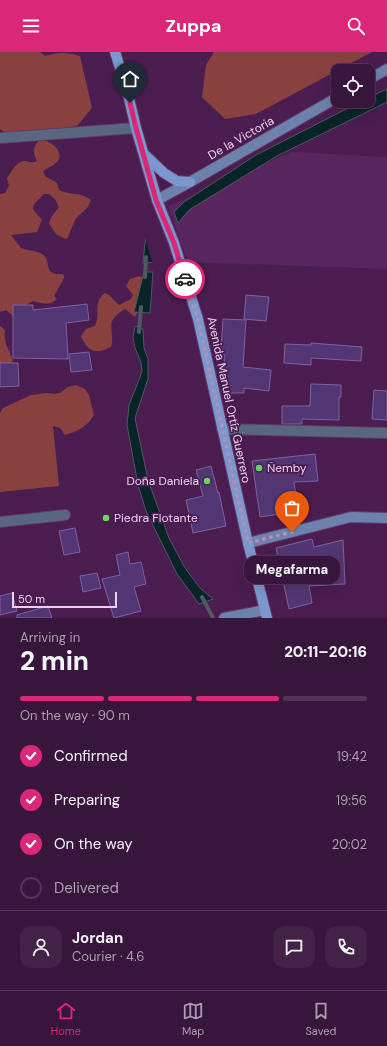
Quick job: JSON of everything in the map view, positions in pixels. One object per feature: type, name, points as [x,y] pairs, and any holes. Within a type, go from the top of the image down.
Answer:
[{"type":"main road","name":"Avenida Manuel Ortíz Guerrero","points":[[115,52],[127,90],[156,200],[174,243],[198,319],[248,543],[266,614]]},
{"type":"main road","points":[[375,76],[387,69]]},
{"type":"main road","name":"De la Victoria","points":[[156,200],[331,101]]},
{"type":"main road","points":[[144,154],[164,174],[177,181],[190,182]]},
{"type":"main road","points":[[248,543],[351,517],[387,518]]},
{"type":"main road","points":[[224,618],[266,614]]},
{"type":"street","points":[[0,138],[136,128]]},
{"type":"street","points":[[222,429],[387,433]]},
{"type":"street","points":[[0,522],[65,515]]},
{"type":"shaded area","points":[[0,52],[40,52],[45,56],[58,53],[67,53],[80,56],[92,108],[78,125],[69,129],[15,139],[0,129]]},
{"type":"shaded area","points":[[214,52],[372,52],[350,64],[331,64],[331,74],[256,114],[225,119],[202,97],[206,65]]},
{"type":"shaded area","points":[[387,89],[387,102],[375,108],[375,95]]},
{"type":"shaded area","points":[[348,108],[375,108],[277,156],[189,210],[178,223],[174,212],[184,202],[256,155]]},
{"type":"shaded area","points":[[40,139],[47,141],[54,146],[60,155],[56,163],[43,171],[45,176],[57,183],[59,190],[83,195],[91,200],[88,207],[76,218],[67,239],[56,233],[49,223],[59,207],[55,199],[49,194],[44,194],[34,204],[33,209],[42,220],[37,232],[11,235],[21,248],[42,254],[47,260],[49,270],[56,274],[64,275],[64,278],[54,296],[57,299],[48,304],[33,301],[13,316],[6,310],[0,312],[0,194],[5,193],[9,186],[7,178],[16,165],[24,161],[37,161],[34,155],[34,150]]},
{"type":"shaded area","points":[[292,152],[387,157],[387,269],[188,262],[168,206]]},
{"type":"shaded area","points":[[146,233],[157,262],[143,263]]},
{"type":"shaded area","points":[[144,272],[153,272],[150,313],[134,312]]},
{"type":"shaded area","points":[[139,276],[142,277],[148,286],[135,317],[125,309],[114,318],[112,322],[111,347],[101,351],[89,349],[81,336],[86,329],[95,326],[97,322],[98,304],[101,297],[105,293],[119,305],[131,299],[133,295],[126,286],[130,279]]},
{"type":"shaded area","points":[[0,326],[5,330],[6,342],[13,360],[6,373],[0,374]]},
{"type":"shaded area","points":[[135,326],[143,329],[144,348],[148,359],[148,379],[135,418],[148,480],[169,538],[185,568],[200,588],[213,599],[199,604],[177,574],[146,511],[138,485],[127,425],[129,405],[142,372],[141,362],[135,348],[133,337]]},
{"type":"shaded area","points":[[76,385],[85,389],[89,395],[94,415],[82,428],[65,435],[60,428],[53,426],[59,486],[0,492],[0,413],[3,408],[31,395],[60,393],[68,387]]},
{"type":"pier","points":[[145,231],[147,232],[159,261],[158,264],[153,264],[144,234]]},
{"type":"building","points":[[246,295],[269,297],[266,321],[244,319]]},
{"type":"building","points":[[87,304],[89,320],[66,323],[68,359],[13,358],[13,305],[33,305],[33,310]]},
{"type":"building","points":[[223,319],[246,320],[243,367],[271,370],[269,391],[244,388],[244,393],[225,393],[224,350],[221,349]]},
{"type":"building","points":[[311,343],[362,347],[361,361],[311,358],[311,365],[284,363],[285,344],[311,345]]},
{"type":"building","points":[[89,352],[92,370],[71,372],[69,354]]},
{"type":"building","points":[[0,363],[18,363],[19,386],[0,387]]},
{"type":"building","points":[[311,384],[341,385],[341,397],[339,397],[339,420],[302,419],[302,424],[282,424],[282,406],[310,406]]},
{"type":"building","points":[[374,390],[387,391],[387,420],[372,419]]},
{"type":"building","points":[[315,454],[318,481],[294,482],[298,511],[260,517],[252,461]]},
{"type":"building","points":[[211,466],[218,493],[219,492],[226,526],[193,533],[186,500],[203,496],[196,470]]},
{"type":"building","points":[[75,528],[80,552],[64,555],[59,531]]},
{"type":"building","points":[[312,539],[314,547],[343,540],[345,584],[309,586],[312,603],[289,609],[276,548]]},
{"type":"building","points":[[128,552],[130,564],[141,562],[146,584],[134,587],[141,611],[114,618],[102,579],[120,575],[116,555]]},
{"type":"building","points":[[97,573],[101,588],[83,592],[80,576]]},
{"type":"building","points":[[12,593],[17,611],[0,615],[0,596]]},
{"type":"building","points":[[48,606],[52,618],[17,618],[17,615]]},
{"type":"waterway","points":[[145,277],[146,257]]},
{"type":"waterway","points":[[139,332],[141,307]]},
{"type":"waterway","points":[[202,597],[213,618]]},
{"type":"way so far","points":[[185,279],[198,319],[248,543],[292,532]]},
{"type":"place","name":"Ñemby","points":[[259,468]]},
{"type":"place","name":"Doña Daniela","points":[[207,481]]},
{"type":"place","name":"Piedra Flotante","points":[[106,518]]},
{"type":"place","name":"Megafarma","points":[[292,532]]},
{"type":"route","points":[[130,103],[156,200],[174,243],[185,279]]}]
